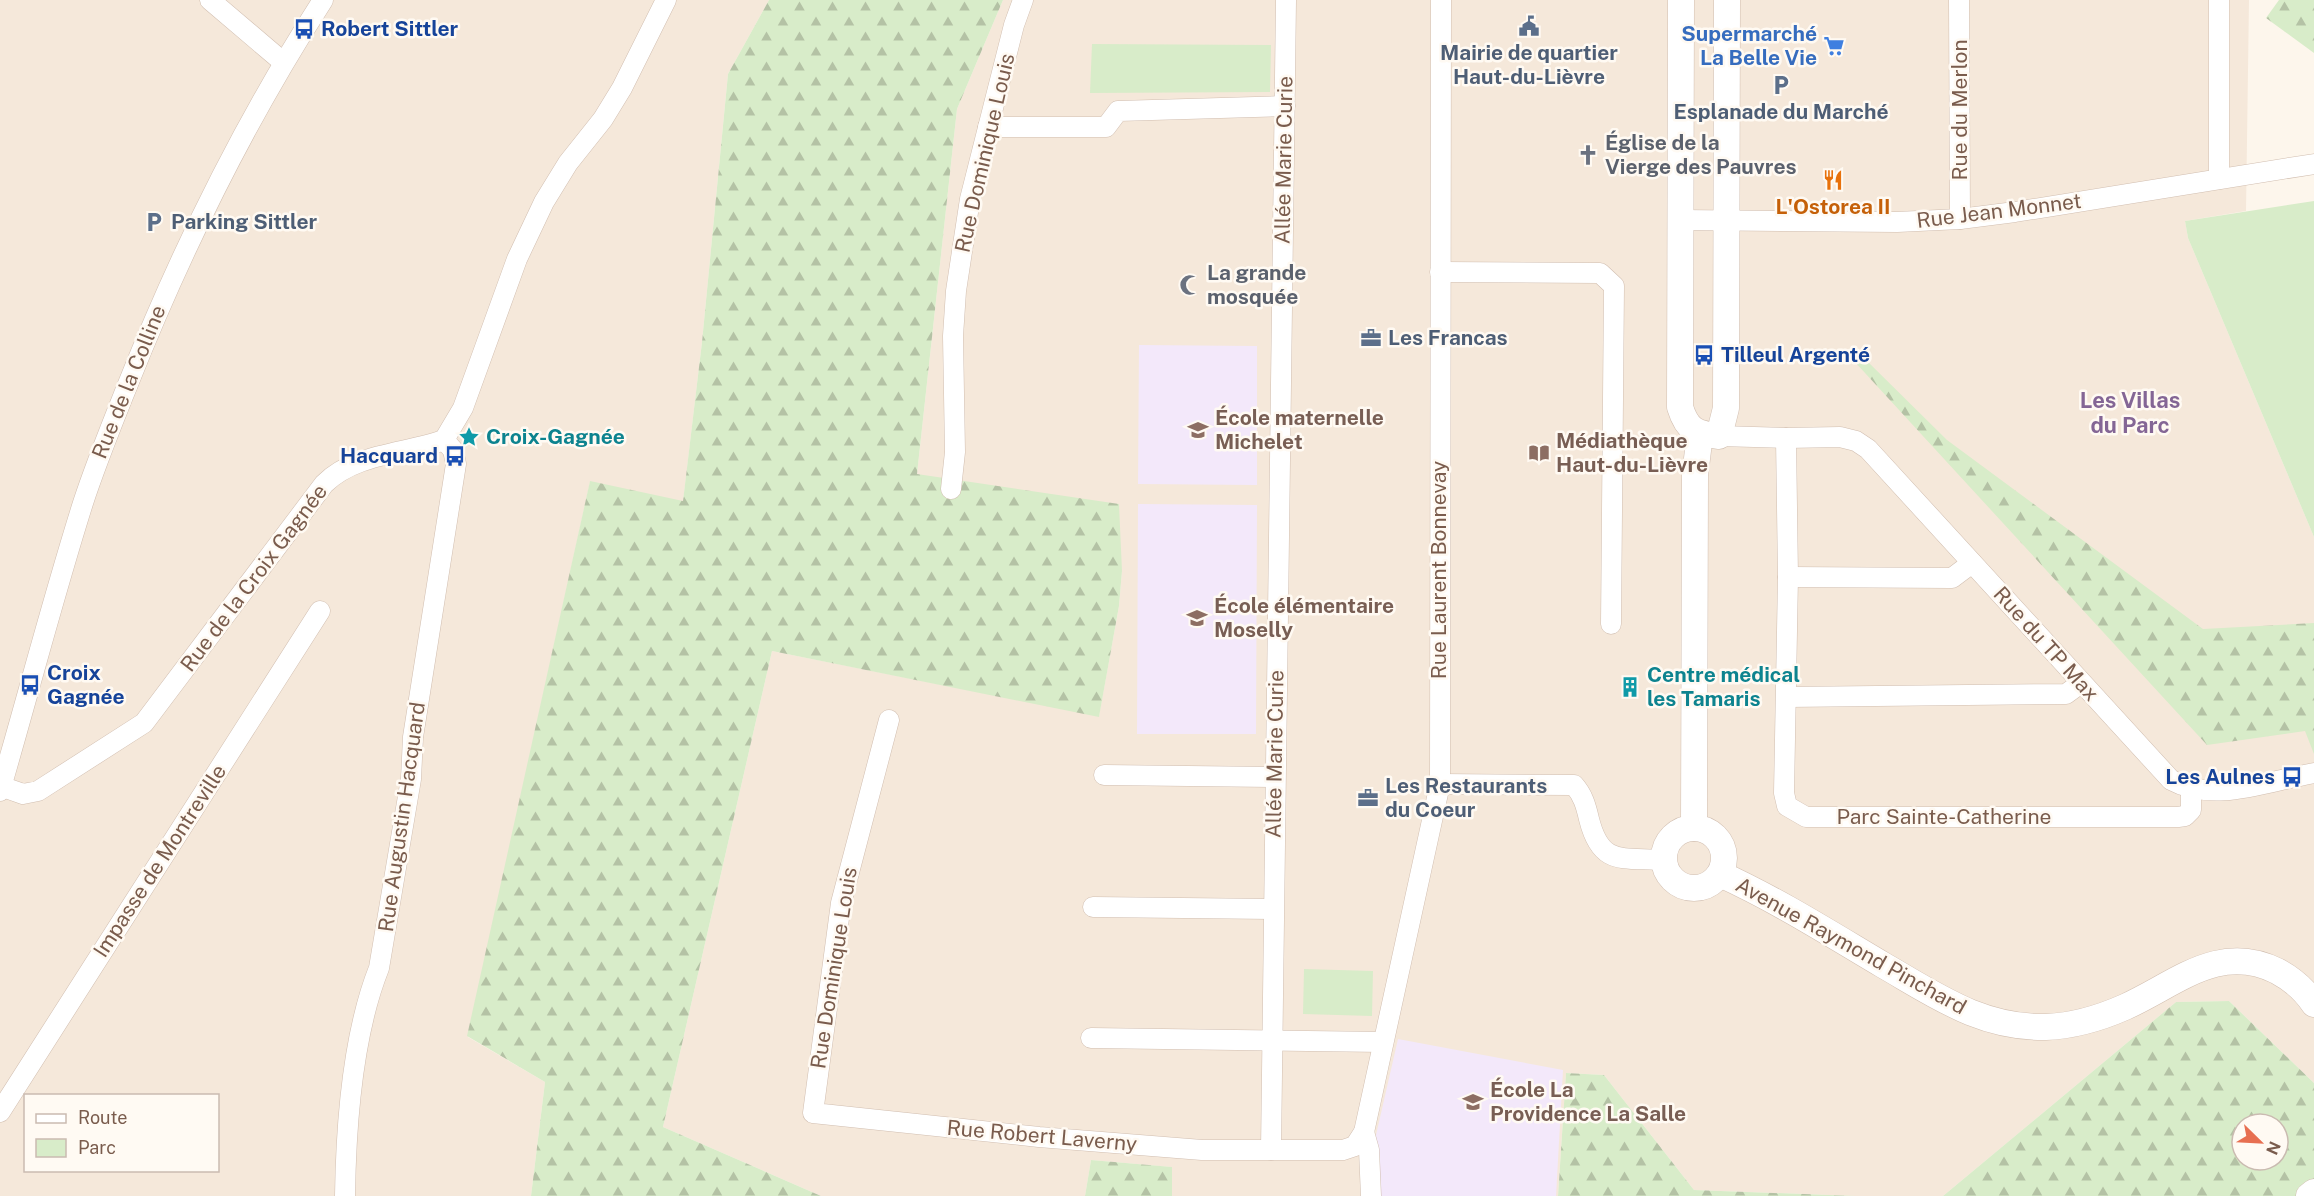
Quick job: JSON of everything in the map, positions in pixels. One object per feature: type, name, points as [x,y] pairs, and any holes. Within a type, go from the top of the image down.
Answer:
[{"type":"street","points":[[210,0],[283,63]]},
{"type":"street","name":"Rue de la Colline","points":[[0,788],[83,502],[157,312],[182,257],[283,63],[323,0]]},
{"type":"street","points":[[444,440],[463,408],[517,259],[539,212],[568,163],[603,119],[622,88],[666,0]]},
{"type":"street","name":"Rue Dominique Louis","points":[[951,489],[955,452],[953,336],[956,291],[970,199],[1014,26],[1023,0]]},
{"type":"street","name":"Allée Marie Curie","points":[[1271,1150],[1286,0]]},
{"type":"street","name":"Rue Laurent Bonnevay","points":[[1364,1132],[1440,784],[1441,0]]},
{"type":"street","points":[[1681,0],[1680,407],[1684,420],[1709,435],[1795,438]]},
{"type":"street","points":[[1694,828],[1695,482],[1709,435],[1726,408],[1727,0]]},
{"type":"street","name":"Rue du Merlon","points":[[1959,0],[1960,219]]},
{"type":"street","points":[[2219,0],[2219,179]]},
{"type":"street","points":[[988,127],[1106,127],[1118,111],[1285,106]]},
{"type":"street","name":"Rue Jean Monnet","points":[[1680,220],[1904,222],[1960,219],[2314,164]]},
{"type":"street","points":[[1440,272],[1600,273],[1614,286],[1611,624]]},
{"type":"street","name":"Rue du TP Max","points":[[1795,438],[1840,437],[1856,441],[1868,449],[2171,780],[2191,789],[2213,792],[2314,773]]},
{"type":"street","name":"Parc Sainte-Catherine","points":[[1795,438],[1788,577],[1784,793],[1787,806],[1806,817],[2178,817],[2185,816],[2191,810],[2191,789]]},
{"type":"street","name":"Rue de la Croix Gagnée","points":[[0,788],[23,794],[38,791],[144,723],[332,476],[348,467],[378,457],[444,440]]},
{"type":"street","name":"Rue Augustin Hacquard","points":[[345,1196],[348,1118],[354,1074],[369,993],[379,969],[411,779],[413,737],[456,464],[453,450],[444,440]]},
{"type":"street","points":[[1788,577],[1952,578],[1972,564]]},
{"type":"street","name":"Impasse de Montreville","points":[[0,1112],[320,611]]},
{"type":"street","points":[[1787,696],[2066,694],[2081,682]]},
{"type":"street","name":"Rue Dominique Louis","points":[[813,1113],[841,903],[889,720]]},
{"type":"street","points":[[1104,775],[1275,777]]},
{"type":"street","points":[[1440,784],[1574,785],[1580,792],[1592,831],[1602,850],[1612,856],[1664,860]]},
{"type":"street","points":[[1694,828],[1711,833],[1722,847],[1723,865],[1720,874],[1707,885],[1699,888],[1683,886],[1669,876],[1664,860],[1666,848],[1672,837],[1694,828]]},
{"type":"street","name":"Avenue Raymond Pinchard","points":[[1720,874],[1778,903],[1957,1008],[2013,1025],[2067,1026],[2088,1021],[2127,1006],[2201,967],[2234,960],[2256,963],[2282,974],[2300,986],[2314,1004]]},
{"type":"street","points":[[1093,907],[1273,909]]},
{"type":"street","points":[[1091,1038],[1383,1042]]},
{"type":"street","name":"Rue Robert Laverny","points":[[813,1113],[1051,1138],[1202,1150],[1343,1150],[1355,1146],[1364,1132]]},
{"type":"street","points":[[1364,1132],[1369,1150],[1371,1196]]},
{"type":"street","points":[[2309,1196],[2314,1192]]},
{"type":"shaded area","points":[[0,0],[769,0],[728,74],[702,342],[683,502],[590,482],[468,1037],[545,1082],[531,1196],[0,1196]]},
{"type":"shaded area","points":[[1003,0],[2249,0],[2246,211],[2185,221],[2188,238],[2314,537],[2314,1083],[2229,1001],[2176,1002],[1943,1196],[1856,1196],[1694,1190],[1604,1075],[1566,1073],[1558,1196],[1172,1196],[1171,1167],[1091,1160],[1085,1196],[821,1196],[663,1127],[772,651],[1099,716],[1119,606],[1122,571],[917,474],[957,109]]},
{"type":"shaded area","name":"École maternelle Michelet","points":[[1139,345],[1257,346],[1257,485],[1138,484]]},
{"type":"shaded area","name":"École élémentaire Moselly","points":[[1138,504],[1257,505],[1256,734],[1137,734]]},
{"type":"shaded area","name":"École La Providence La Salle","points":[[1398,1039],[1563,1070],[1556,1196],[1379,1196],[1376,1135]]},
{"type":"green space","points":[[769,0],[1003,0],[957,109],[917,474],[1119,504],[1122,571],[1119,606],[1099,717],[772,651],[663,1127],[821,1196],[531,1196],[545,1082],[467,1036],[590,481],[683,501],[702,342],[728,74]]},
{"type":"green space","points":[[2279,0],[2314,0],[2314,53],[2266,18]]},
{"type":"green space","points":[[1092,44],[1271,45],[1270,92],[1090,93]]},
{"type":"green space","points":[[2314,201],[2314,537],[2188,238],[2185,221]]},
{"type":"green space","points":[[1865,359],[1947,440],[2203,629],[2314,623],[2314,754],[2305,731],[2207,745],[1854,361]]},
{"type":"green space","points":[[1304,969],[1373,971],[1372,1016],[1303,1014]]},
{"type":"green space","points":[[2229,1001],[2314,1083],[2314,1196],[1943,1196],[2176,1002]]},
{"type":"green space","points":[[1566,1073],[1604,1075],[1694,1190],[1856,1196],[1558,1196]]},
{"type":"green space","points":[[1091,1160],[1172,1167],[1172,1196],[1085,1196]]},
{"type":"place","name":"Mairie de quartier Haut-du-Lièvre","points":[[1529,26]]},
{"type":"place","name":"Robert Sittler","points":[[304,29]]},
{"type":"place","name":"Supermarché La Belle Vie","points":[[1834,46]]},
{"type":"place","name":"Esplanade du Marché","points":[[1781,85]]},
{"type":"place","name":"Église de la Vierge des Pauvres","points":[[1588,155]]},
{"type":"place","name":"L'Ostorea II","points":[[1833,180]]},
{"type":"place","name":"Parking Sittler","points":[[154,222]]},
{"type":"place","name":"La grande mosquée","points":[[1190,285]]},
{"type":"place","name":"Les Francas","points":[[1371,338]]},
{"type":"place","name":"Tilleul Argenté","points":[[1704,355]]},
{"type":"place","name":"École maternelle Michelet","points":[[1198,430]]},
{"type":"place","name":"Croix-Gagnée","points":[[469,437]]},
{"type":"place","name":"Médiathèque Haut-du-Lièvre","points":[[1539,453]]},
{"type":"place","name":"Hacquard","points":[[455,456]]},
{"type":"place","name":"École élémentaire Moselly","points":[[1197,618]]},
{"type":"place","name":"Croix Gagnée","points":[[30,685]]},
{"type":"place","name":"Centre médical les Tamaris","points":[[1630,687]]},
{"type":"place","name":"Les Aulnes","points":[[2292,777]]},
{"type":"place","name":"Les Restaurants du Coeur","points":[[1368,798]]},
{"type":"place","name":"École La Providence La Salle","points":[[1473,1102]]},
{"type":"district","name":"Les Villas du Parc","points":[[2130,413]]}]
